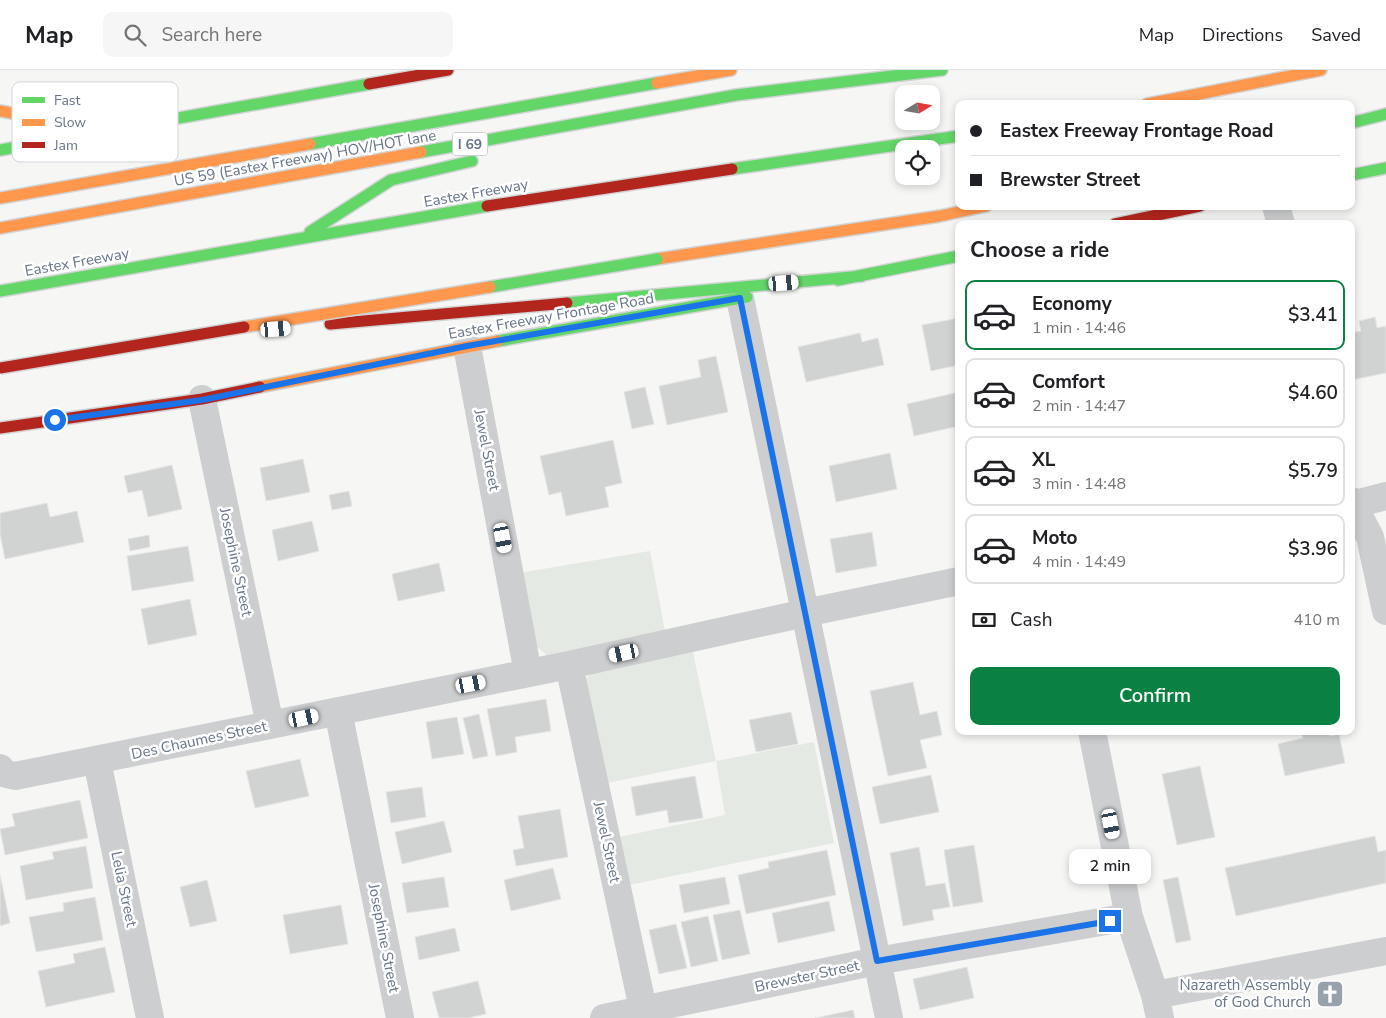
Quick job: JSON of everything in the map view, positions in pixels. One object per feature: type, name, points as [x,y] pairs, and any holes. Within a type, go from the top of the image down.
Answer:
[{"type":"main road","points":[[178,119],[448,70]]},
{"type":"main road","name":"I 69","points":[[0,198],[731,70]]},
{"type":"main road","name":"US 59 (Eastex Freeway) HOV/HOT lane","points":[[0,228],[736,95],[942,70]]},
{"type":"main road","points":[[758,104],[913,79],[952,70]]},
{"type":"main road","points":[[1167,100],[1320,70]]},
{"type":"main road","points":[[614,129],[643,122],[701,113]]},
{"type":"main road","points":[[1355,122],[1386,114]]},
{"type":"main road","name":"Eastex Freeway","points":[[0,291],[520,200],[955,137]]},
{"type":"main road","points":[[300,239],[391,180],[488,158]]},
{"type":"main road","points":[[1355,174],[1386,168]]},
{"type":"main road","points":[[0,368],[657,259],[940,216],[968,210]]},
{"type":"main road","points":[[1134,220],[1181,210]]},
{"type":"main road","name":"Eastex Freeway Frontage Road","points":[[0,428],[202,400],[467,346],[862,276],[955,257]]},
{"type":"main road","points":[[30,352],[862,276]]},
{"type":"street","points":[[740,298],[889,1018]]},
{"type":"street","name":"Jewel Street","points":[[467,346],[528,673]]},
{"type":"street","name":"Josephine Street","points":[[202,400],[270,725]]},
{"type":"street","points":[[1355,503],[1386,496]]},
{"type":"street","points":[[1355,510],[1370,537],[1386,611]]},
{"type":"street","name":"Des Chaumes Street","points":[[0,768],[3,773],[15,776],[97,761],[569,665],[955,582]]},
{"type":"street","name":"Jewel Street","points":[[569,665],[644,1014]]},
{"type":"street","name":"Josephine Street","points":[[338,711],[400,1018]]},
{"type":"street","points":[[1093,735],[1129,917],[1157,1006],[1386,951]]},
{"type":"street","name":"Lelia Street","points":[[97,761],[150,1018]]},
{"type":"street","name":"Brewster Street","points":[[604,1018],[644,1014],[877,961],[1129,917]]},
{"type":"shaded area","points":[[650,551],[665,631],[549,657],[537,647],[533,640],[519,573]]},
{"type":"shaded area","points":[[692,648],[716,761],[607,783],[585,682],[592,669]]},
{"type":"shaded area","points":[[814,742],[834,843],[629,885],[619,837],[725,815],[716,761]]},
{"type":"building","points":[[1375,317],[1377,328],[1386,326],[1386,373],[1355,379],[1355,332],[1361,331],[1359,321]]},
{"type":"building","points":[[955,319],[955,366],[931,371],[922,325]]},
{"type":"building","points":[[860,333],[862,342],[878,338],[884,365],[806,382],[798,347]]},
{"type":"building","points":[[716,356],[728,412],[667,425],[659,386],[701,377],[698,360]]},
{"type":"building","points":[[645,387],[654,424],[632,429],[624,392]]},
{"type":"building","points":[[955,393],[955,427],[914,436],[907,404]]},
{"type":"building","points":[[613,440],[622,483],[605,487],[609,507],[566,516],[561,492],[549,495],[540,456]]},
{"type":"building","points":[[890,453],[897,489],[836,502],[829,466]]},
{"type":"building","points":[[303,459],[310,492],[266,501],[260,468]]},
{"type":"building","points":[[172,465],[182,509],[148,517],[142,490],[128,493],[124,476]]},
{"type":"building","points":[[349,491],[352,506],[332,510],[329,495]]},
{"type":"building","points":[[47,503],[50,517],[77,511],[84,542],[5,559],[0,534],[0,513]]},
{"type":"building","points":[[312,521],[319,551],[278,561],[272,530]]},
{"type":"building","points":[[872,532],[877,566],[836,573],[830,539]]},
{"type":"building","points":[[149,535],[150,547],[130,551],[128,539]]},
{"type":"building","points":[[188,546],[194,581],[132,591],[127,556]]},
{"type":"building","points":[[439,563],[445,591],[398,601],[392,574]]},
{"type":"building","points":[[190,599],[197,635],[148,645],[141,609]]},
{"type":"building","points":[[913,682],[920,715],[937,711],[942,735],[920,740],[927,768],[888,776],[870,691]]},
{"type":"building","points":[[546,699],[551,731],[515,737],[517,752],[496,756],[487,709]]},
{"type":"building","points":[[791,712],[798,744],[756,752],[749,720]]},
{"type":"building","points":[[479,714],[488,756],[473,759],[463,718]]},
{"type":"building","points":[[457,717],[464,754],[432,759],[426,722]]},
{"type":"building","points":[[1302,735],[1339,735],[1345,763],[1285,776],[1278,744],[1303,738]]},
{"type":"building","points":[[300,759],[309,796],[255,808],[246,771]]},
{"type":"building","points":[[1200,766],[1215,837],[1177,845],[1162,774]]},
{"type":"building","points":[[931,775],[939,812],[880,824],[872,787]]},
{"type":"building","points":[[695,776],[703,818],[669,823],[667,810],[636,816],[631,787]]},
{"type":"building","points":[[422,787],[426,817],[391,823],[386,792]]},
{"type":"building","points":[[80,800],[88,838],[5,855],[0,829],[15,826],[12,814]]},
{"type":"building","points":[[560,809],[568,857],[516,866],[513,850],[524,848],[518,816]]},
{"type":"building","points":[[444,821],[452,852],[402,864],[395,832]]},
{"type":"building","points":[[1375,836],[1378,852],[1386,850],[1386,883],[1236,916],[1225,868]]},
{"type":"building","points":[[974,845],[983,902],[953,907],[944,850]]},
{"type":"building","points":[[86,846],[93,888],[26,900],[20,866],[54,859],[52,852]]},
{"type":"building","points":[[919,847],[926,886],[945,883],[950,907],[932,910],[934,920],[903,926],[890,853]]},
{"type":"building","points":[[827,850],[836,895],[746,914],[738,875],[769,868],[768,862]]},
{"type":"building","points":[[553,868],[561,899],[511,911],[504,880]]},
{"type":"building","points":[[0,875],[10,923],[0,926]]},
{"type":"building","points":[[444,877],[449,907],[407,913],[402,883]]},
{"type":"building","points":[[725,877],[730,904],[684,913],[679,885]]},
{"type":"building","points":[[1178,877],[1191,940],[1176,943],[1163,880]]},
{"type":"building","points":[[207,880],[217,921],[190,927],[180,887]]},
{"type":"building","points":[[95,897],[103,940],[36,952],[29,917],[64,911],[63,903]]},
{"type":"building","points":[[829,901],[835,931],[778,943],[772,913]]},
{"type":"building","points":[[341,905],[348,944],[290,954],[283,915]]},
{"type":"building","points":[[740,910],[750,954],[722,960],[713,915]]},
{"type":"building","points":[[708,916],[718,961],[691,967],[681,922]]},
{"type":"building","points":[[676,924],[687,968],[659,974],[649,930]]},
{"type":"building","points":[[455,928],[460,951],[419,960],[415,937]]},
{"type":"building","points":[[105,947],[115,992],[46,1007],[38,971],[75,963],[73,954]]},
{"type":"building","points":[[967,967],[974,998],[920,1010],[913,979]]},
{"type":"building","points":[[478,981],[486,1014],[468,1018],[439,1018],[432,992]]},
{"type":"building","points":[[853,1010],[855,1018],[815,1018]]},
{"type":"traffic: fast","points":[[421,152],[736,95],[942,70]]},
{"type":"traffic: fast","points":[[310,144],[657,83]]},
{"type":"traffic: fast","points":[[178,118],[369,84]]},
{"type":"traffic: fast","points":[[1355,122],[1386,114]]},
{"type":"traffic: fast","points":[[732,169],[955,137]]},
{"type":"traffic: fast","points":[[0,150],[12,148]]},
{"type":"traffic: fast","points":[[310,232],[391,180],[472,161]]},
{"type":"traffic: fast","points":[[1355,174],[1386,168]]},
{"type":"traffic: fast","points":[[0,291],[487,206]]},
{"type":"traffic: fast","points":[[838,280],[955,257]]},
{"type":"traffic: fast","points":[[490,287],[657,259]]},
{"type":"traffic: fast","points":[[567,303],[862,276]]},
{"type":"traffic: fast","points":[[498,341],[747,297]]},
{"type":"traffic: slow","points":[[657,83],[731,70]]},
{"type":"traffic: slow","points":[[1167,100],[1321,70]]},
{"type":"traffic: slow","points":[[0,111],[12,113]]},
{"type":"traffic: slow","points":[[0,198],[310,144]]},
{"type":"traffic: slow","points":[[0,228],[421,152]]},
{"type":"traffic: slow","points":[[657,259],[940,216],[968,210]]},
{"type":"traffic: slow","points":[[244,327],[490,287]]},
{"type":"traffic: slow","points":[[260,387],[498,341]]},
{"type":"traffic: jam","points":[[369,84],[448,70]]},
{"type":"traffic: jam","points":[[487,206],[732,169]]},
{"type":"traffic: jam","points":[[1134,220],[1181,210]]},
{"type":"traffic: jam","points":[[330,324],[567,303]]},
{"type":"traffic: jam","points":[[0,368],[244,327]]},
{"type":"traffic: jam","points":[[0,428],[202,399],[260,387]]},
{"type":"place","name":"Nazareth Assembly of God Church","points":[[1330,994]]},
{"type":"route","points":[[55,420],[202,400],[467,346],[740,298],[877,961],[1110,921]]}]
